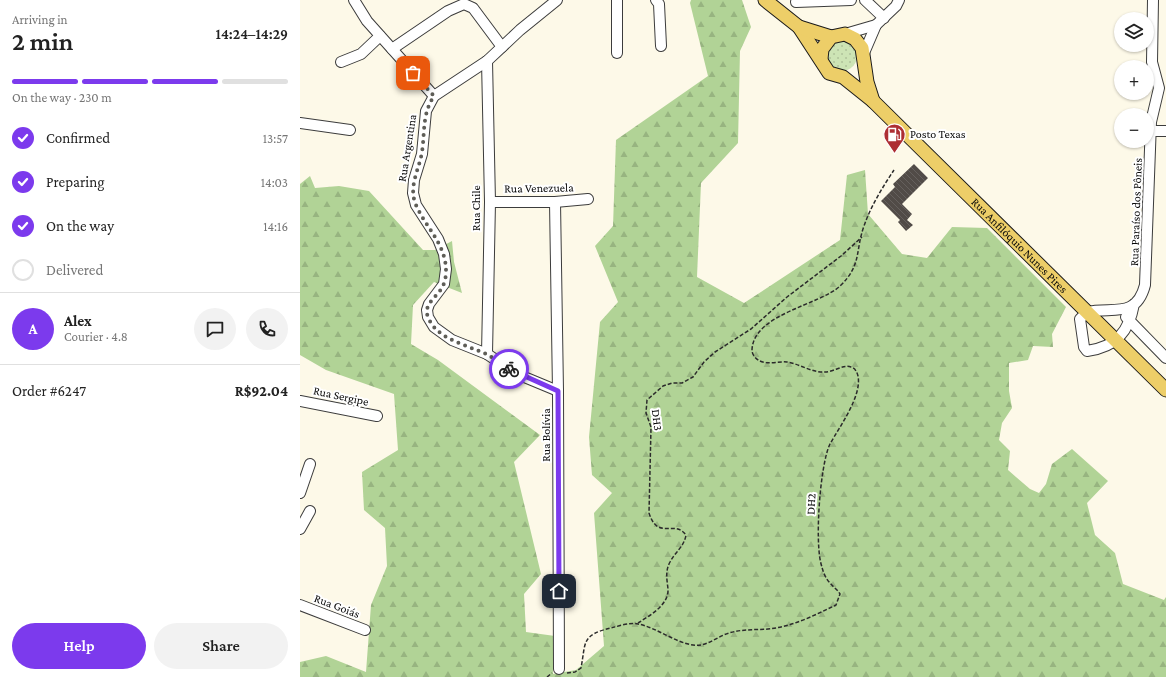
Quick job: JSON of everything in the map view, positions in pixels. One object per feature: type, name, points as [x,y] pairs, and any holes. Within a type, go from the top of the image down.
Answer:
[{"type":"main road","name":"Rua Anfilóquio Nunes Pires","points":[[765,0],[798,27],[829,72],[843,77],[873,101],[1166,390]]},
{"type":"main road","name":"Rua Anfilóquio Nunes Pires","points":[[798,27],[831,37],[845,34],[860,43],[864,56],[867,82],[873,101]]},
{"type":"main road","points":[[821,59],[822,49],[831,37]]},
{"type":"main road","points":[[843,77],[855,73],[862,64],[864,56]]},
{"type":"street","points":[[354,0],[367,21],[434,96],[487,61],[502,46],[557,0]]},
{"type":"street","points":[[616,53],[617,0]]},
{"type":"street","points":[[656,0],[659,4],[661,46]]},
{"type":"street","points":[[796,2],[851,0]]},
{"type":"street","points":[[865,0],[884,18]]},
{"type":"street","points":[[864,56],[876,26],[899,0]]},
{"type":"street","name":"Rua Paraíso dos Pôneis","points":[[1153,0],[1152,62],[1159,88],[1154,109]]},
{"type":"street","points":[[392,49],[448,11],[464,4],[473,8],[502,46]]},
{"type":"street","points":[[845,34],[876,26]]},
{"type":"street","points":[[341,62],[361,54],[380,36]]},
{"type":"street","name":"Rua Chile","points":[[487,61],[490,202],[487,354]]},
{"type":"street","name":"Rua Argentina","points":[[434,96],[426,111],[422,154],[414,180],[413,193],[416,205],[438,239],[444,254],[446,269],[444,284],[429,304],[427,310],[428,317],[434,327],[452,340],[487,354],[517,374],[558,391]]},
{"type":"street","points":[[300,123],[350,130]]},
{"type":"street","points":[[1154,131],[1166,131]]},
{"type":"street","name":"Rua Paraíso dos Pôneis","points":[[1116,341],[1130,320],[1134,304],[1143,293],[1147,271],[1151,148]]},
{"type":"street","name":"Rua Venezuela","points":[[490,202],[555,202],[588,199]]},
{"type":"street","name":"Rua Bolívia","points":[[555,202],[558,391],[559,669]]},
{"type":"street","points":[[1116,341],[1105,347],[1088,351],[1084,347],[1080,319],[1087,312],[1118,311],[1134,304]]},
{"type":"street","points":[[1118,311],[1130,320],[1166,358]]},
{"type":"street","name":"Rua Sergipe","points":[[300,400],[376,416]]},
{"type":"street","points":[[300,492],[310,464]]},
{"type":"street","points":[[300,529],[310,511]]},
{"type":"street","name":"Rua Goiás","points":[[300,605],[365,630]]},
{"type":"path","points":[[862,236],[864,227],[876,198],[894,170]]},
{"type":"path","name":"DH2","points":[[559,669],[566,673],[575,672],[581,668],[583,648],[591,634],[616,626],[637,623],[693,645],[701,645],[729,633],[753,629],[768,629],[803,621],[836,605],[840,594],[837,588],[829,583],[821,566],[818,546],[821,488],[829,446],[859,388],[856,371],[852,367],[847,366],[823,373],[788,362],[761,362],[754,357],[752,350],[758,335],[765,326],[787,312],[827,294],[844,282],[857,262],[862,236]]},
{"type":"path","name":"DH3","points":[[637,623],[653,614],[664,602],[668,592],[666,575],[669,562],[685,542],[686,535],[683,531],[673,528],[661,529],[652,523],[649,513],[651,428],[646,413],[647,400],[662,386],[672,383],[682,383],[693,377],[704,362],[715,352],[751,329],[787,297],[841,256],[862,236]]},
{"type":"green space","points":[[691,0],[742,0],[751,27],[740,51],[738,143],[701,183],[697,277],[744,303],[840,240],[847,175],[865,170],[868,214],[902,254],[927,258],[952,227],[987,228],[1066,307],[1052,334],[1053,347],[1033,346],[1028,360],[1009,363],[1009,391],[1012,408],[1002,423],[999,440],[1010,451],[1008,470],[1030,489],[1039,493],[1046,484],[1052,464],[1072,449],[1108,481],[1087,503],[1095,535],[1115,553],[1123,584],[1164,600],[1166,597],[1166,677],[300,677],[300,662],[326,656],[366,672],[371,605],[387,566],[385,528],[364,510],[362,472],[398,450],[394,394],[326,370],[300,355],[300,184],[310,176],[315,188],[339,186],[369,191],[423,250],[435,250],[452,241],[454,262],[462,293],[434,282],[413,305],[411,344],[438,360],[540,435],[514,462],[541,574],[524,594],[526,632],[555,636],[553,674],[576,670],[604,646],[594,513],[612,493],[592,475],[589,437],[600,322],[618,302],[595,246],[613,226],[616,140],[708,76],[690,3]]},
{"type":"green space","points":[[842,41],[853,45],[857,56],[853,67],[842,71],[831,67],[827,56],[831,45]]},
{"type":"building","points":[[914,164],[928,178],[902,204],[912,214],[907,220],[913,225],[906,231],[898,222],[900,220],[881,201],[895,187],[893,184]]},
{"type":"way so far","points":[[413,73],[434,96],[426,111],[422,154],[414,180],[413,193],[416,205],[438,239],[444,254],[446,269],[444,284],[429,304],[427,310],[428,317],[434,327],[452,340],[487,354],[509,369]]},
{"type":"place","name":"Posto Texas","points":[[895,154]]},
{"type":"route","points":[[509,369],[517,374],[558,391],[559,591]]}]
